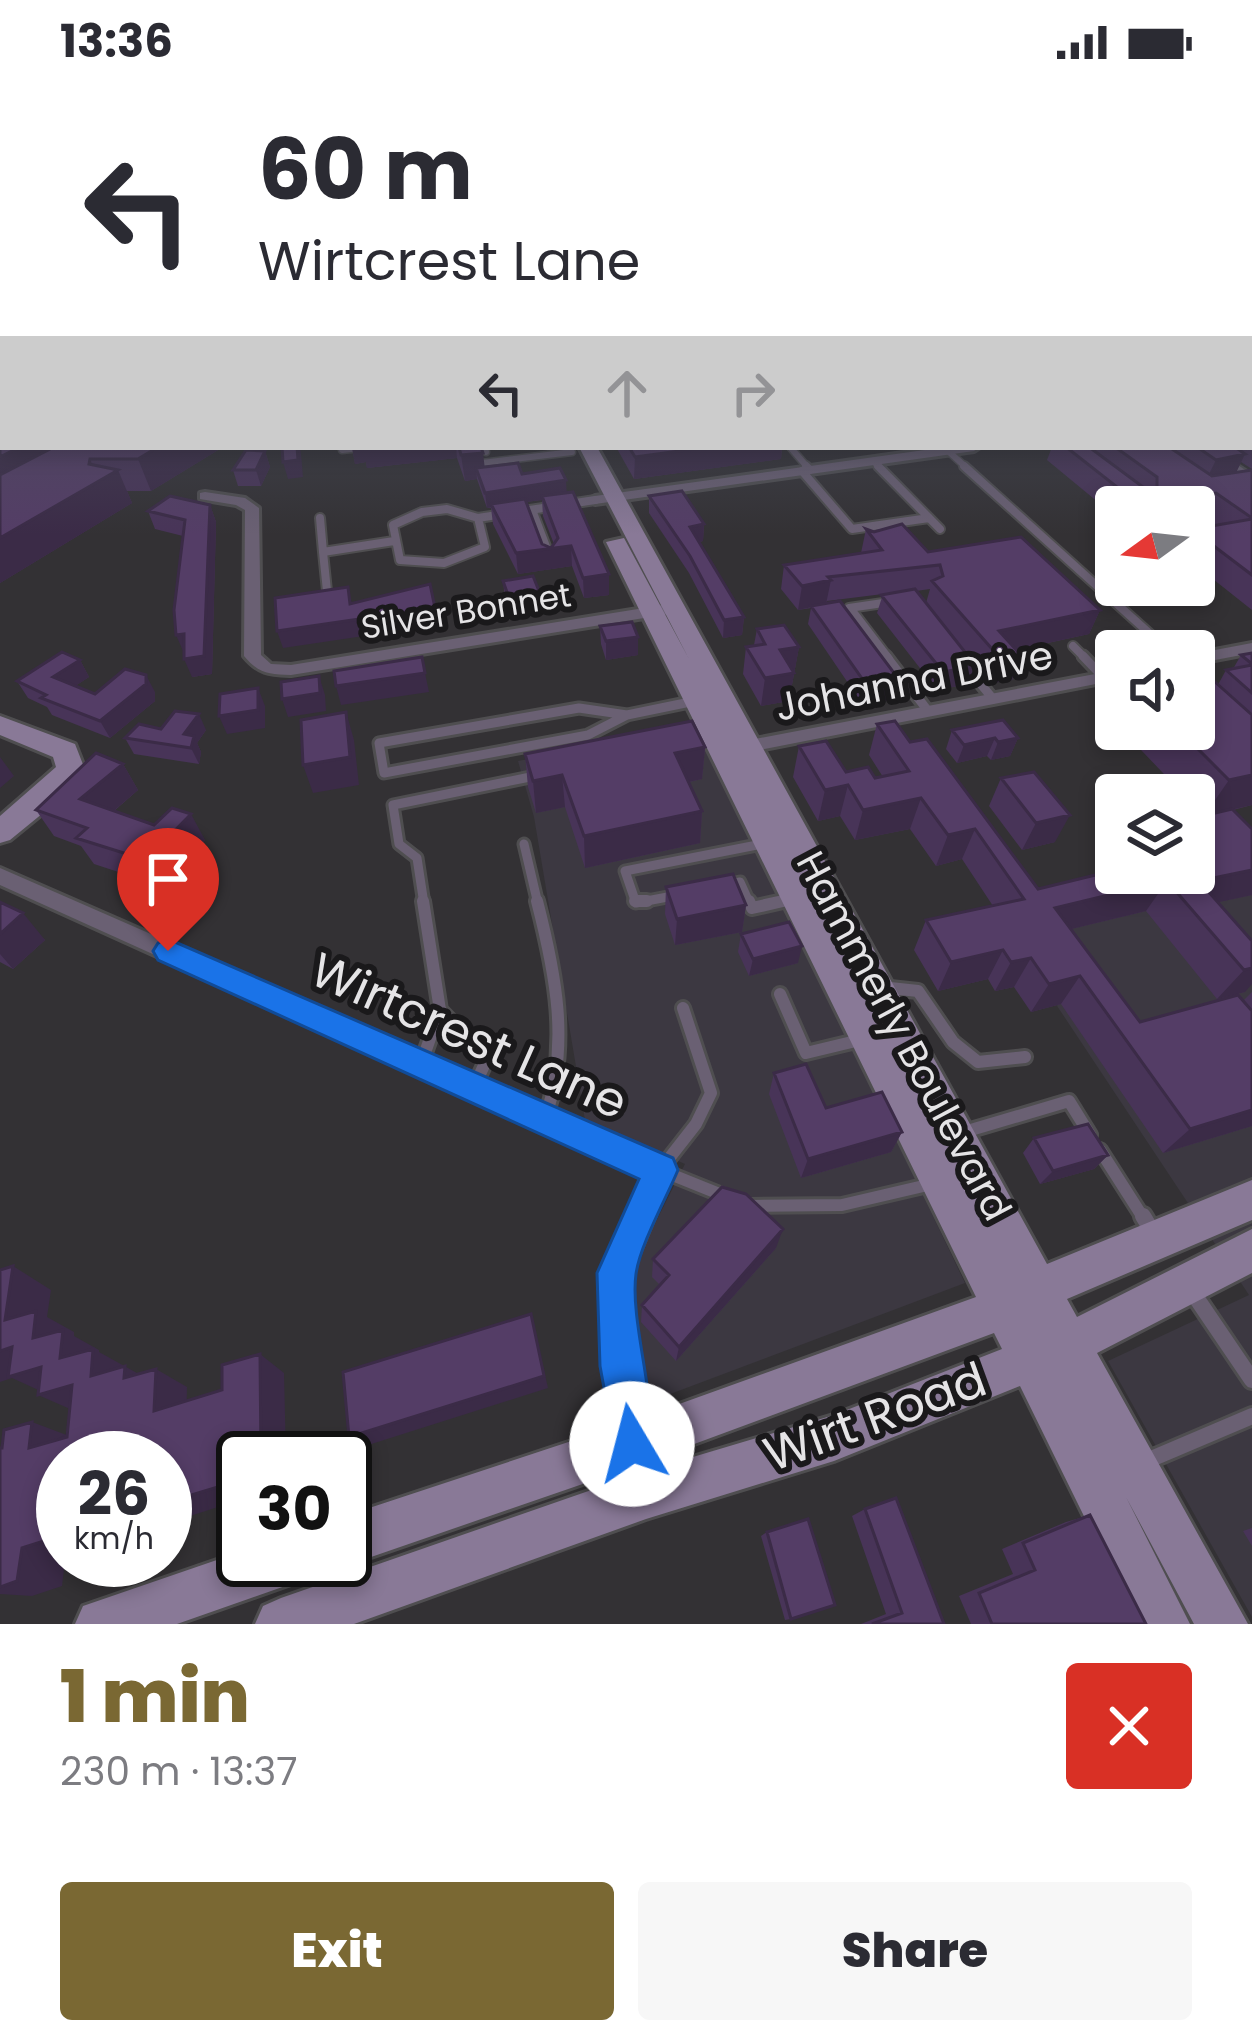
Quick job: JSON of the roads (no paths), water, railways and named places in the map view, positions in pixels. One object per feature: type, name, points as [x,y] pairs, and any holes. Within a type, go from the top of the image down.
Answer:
[{"type":"main road","name":"Hammerly Boulevard","points":[[578,450],[664,610],[722,745],[839,946],[869,1037],[941,1181],[1022,1299],[1051,1351],[1164,1624]]},
{"type":"main road","name":"Hammerly Boulevard","points":[[664,610],[698,700],[798,897],[878,987],[956,1135],[1022,1299]]},
{"type":"main road","points":[[0,725],[65,752],[70,767],[60,784],[0,832]]},
{"type":"main road","name":"Wirt Road","points":[[372,1532],[632,1444],[1022,1299],[1252,1200]]},
{"type":"main road","name":"Wirt Road","points":[[280,1624],[646,1495],[834,1438],[1051,1351],[1190,1287],[1252,1250]]},
{"type":"main road","name":"Hammerly Boulevard","points":[[1051,1351],[1136,1466],[1222,1624]]},
{"type":"main road","points":[[101,1624],[216,1585]]},
{"type":"street","points":[[605,498],[954,450]]},
{"type":"street","name":"Silver Bonnet","points":[[205,496],[252,508],[253,656],[266,668],[291,670],[664,610]]},
{"type":"street","points":[[1215,655],[1252,648]]},
{"type":"street","name":"Johanna Drive","points":[[722,745],[1095,679]]},
{"type":"street","name":"Wirtcrest Lane","points":[[0,876],[660,1170]]},
{"type":"street","points":[[646,1495],[632,1444],[620,1366],[616,1273],[660,1170]]},
{"type":"lane","points":[[473,464],[564,450]]},
{"type":"lane","points":[[792,450],[860,538]]},
{"type":"lane","points":[[1208,450],[1252,481]]},
{"type":"lane","points":[[948,451],[1146,630]]},
{"type":"lane","points":[[873,461],[940,529]]},
{"type":"lane","points":[[1236,485],[1252,481]]},
{"type":"lane","points":[[478,518],[485,547],[475,556],[414,565],[400,560],[392,525],[403,516],[455,508],[478,518],[605,498]]},
{"type":"lane","points":[[532,510],[551,560]]},
{"type":"lane","points":[[320,518],[327,591]]},
{"type":"lane","points":[[852,529],[929,518]]},
{"type":"lane","points":[[323,552],[394,542]]},
{"type":"lane","points":[[827,612],[909,599]]},
{"type":"lane","points":[[850,608],[928,711]]},
{"type":"lane","points":[[1073,646],[1095,664]]},
{"type":"lane","points":[[957,656],[993,699]]},
{"type":"lane","points":[[627,715],[579,708],[380,743],[383,773],[588,735],[627,715],[698,700]]},
{"type":"lane","points":[[421,1064],[440,1010],[417,858],[399,844],[393,805],[555,772]]},
{"type":"lane","points":[[698,890],[636,903],[626,871],[770,842]]},
{"type":"lane","points":[[524,844],[558,1009],[559,1080],[545,1119]]},
{"type":"lane","points":[[719,886],[740,882],[752,908],[798,897]]},
{"type":"lane","points":[[878,987],[900,983],[917,989],[967,1056],[980,1063],[1025,1058]]},
{"type":"lane","points":[[780,994],[806,1052],[869,1037]]},
{"type":"lane","points":[[683,1009],[711,1093],[696,1124],[660,1170],[753,1207],[809,1210],[941,1181]]},
{"type":"lane","points":[[440,1010],[487,1059],[474,1087]]},
{"type":"lane","points":[[956,1135],[1069,1101],[1156,1239]]},
{"type":"lane","points":[[1190,1287],[1250,1373]]},
{"type":"lane","points":[[1136,1466],[1252,1416]]}]
